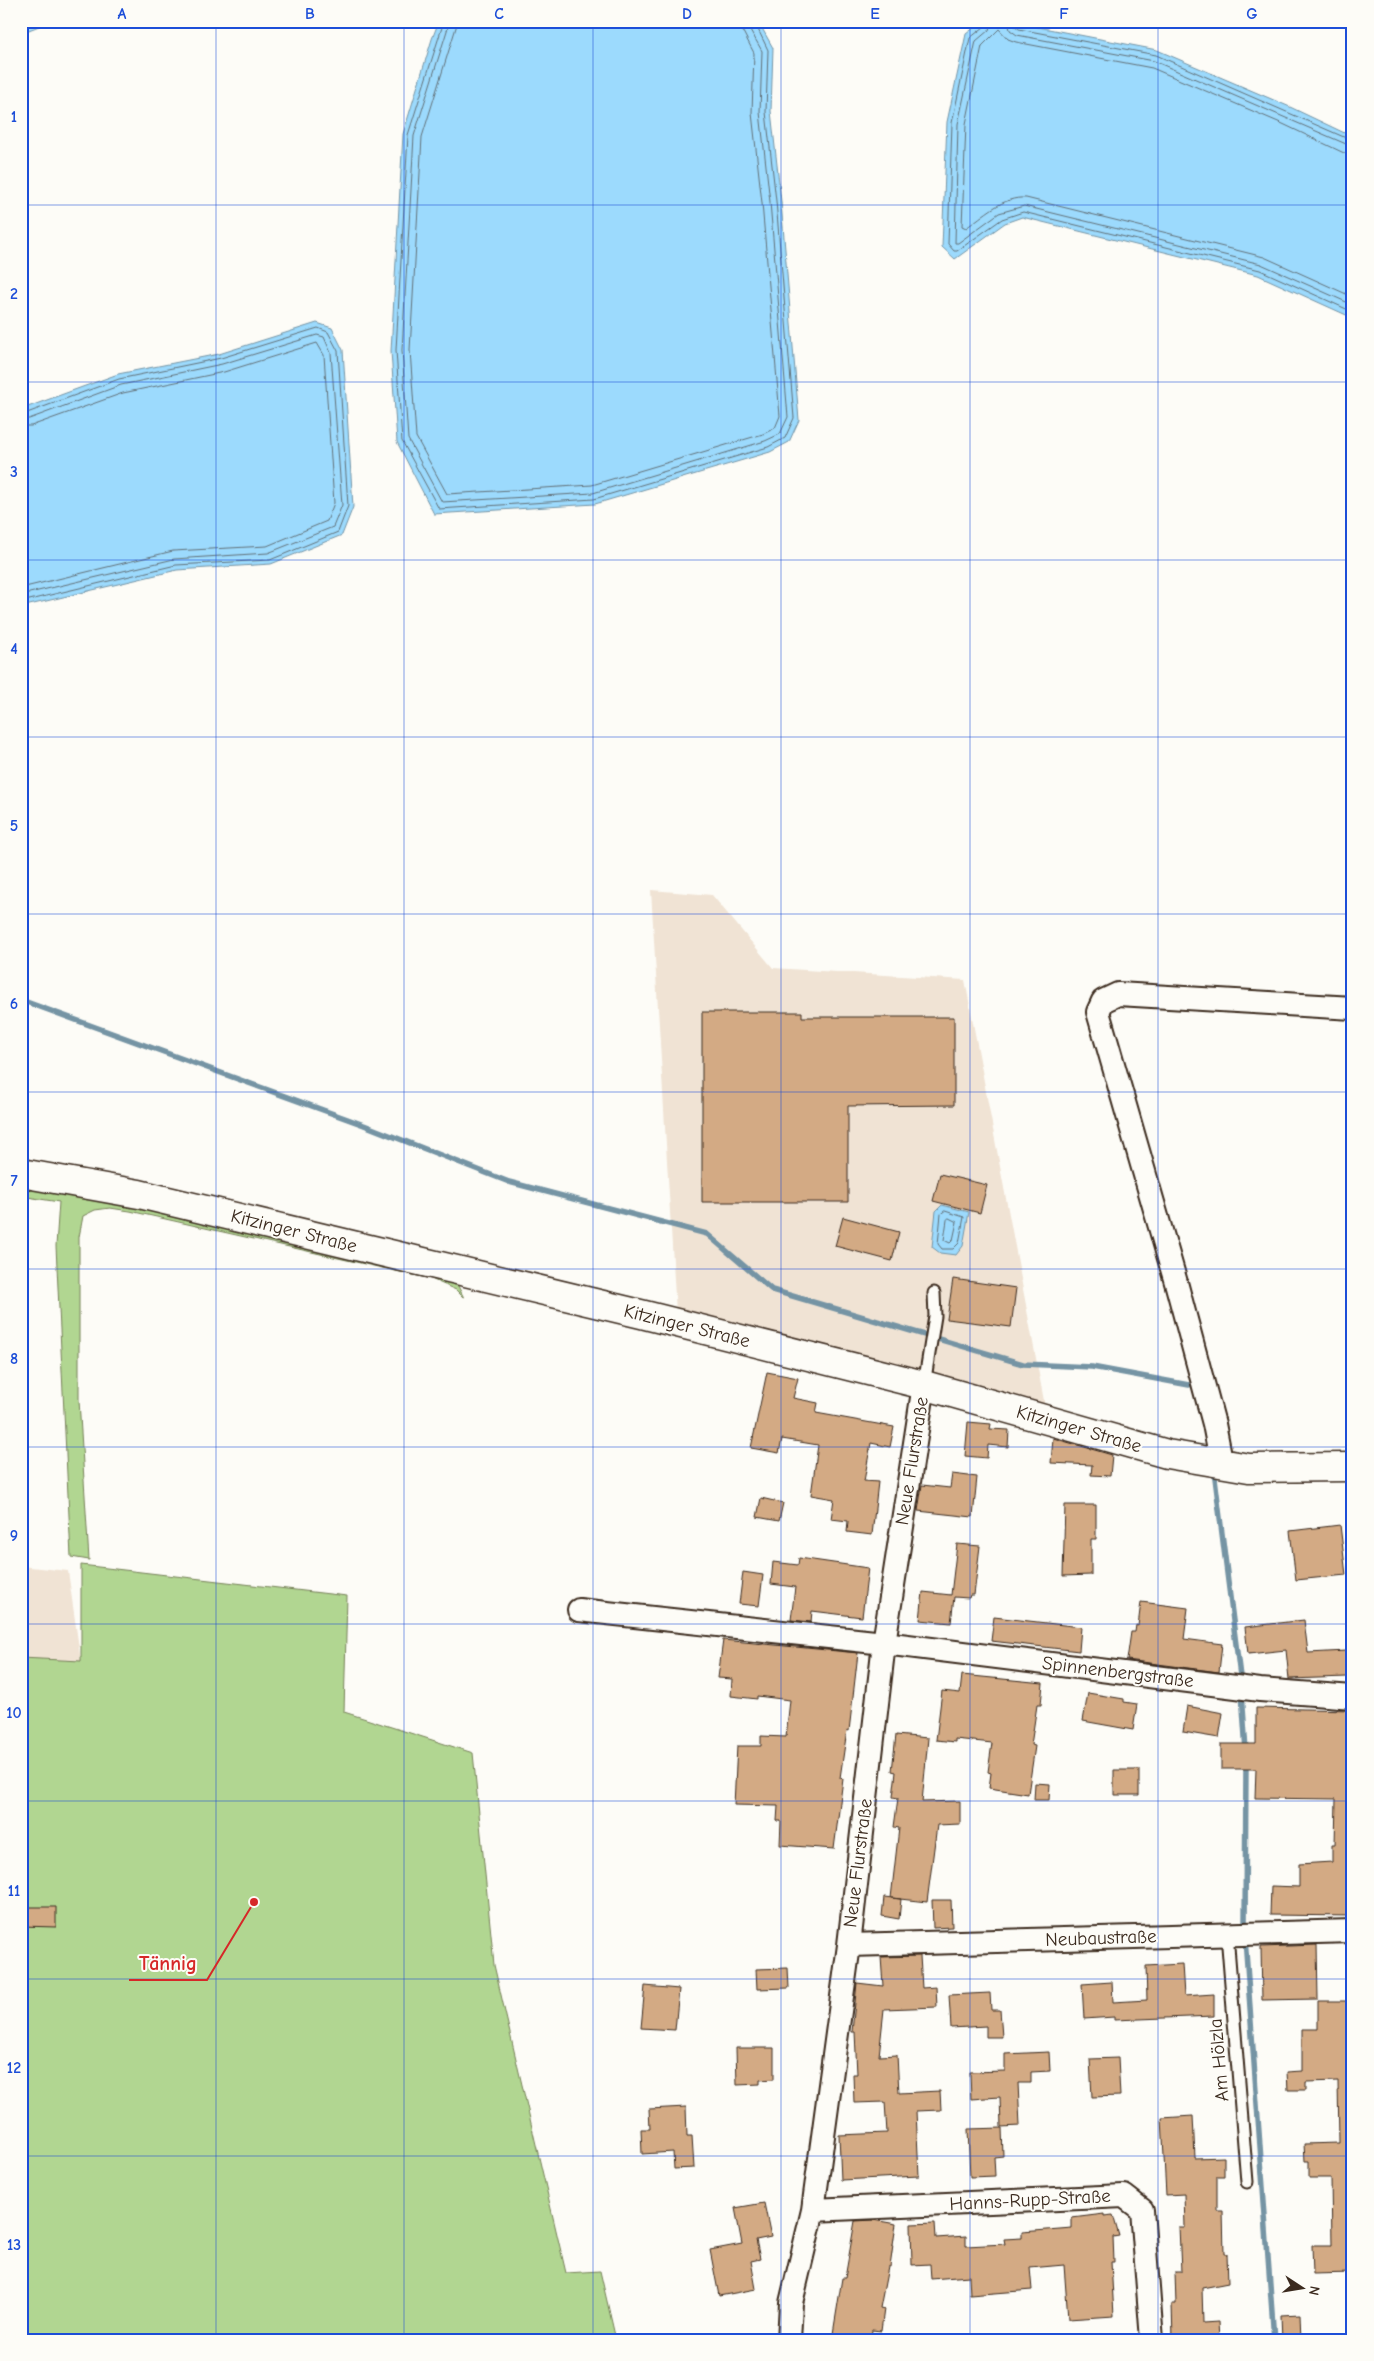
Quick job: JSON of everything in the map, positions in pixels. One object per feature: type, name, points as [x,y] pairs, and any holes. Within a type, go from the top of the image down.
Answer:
[{"type":"street","points":[[1222,1464],[1214,1424],[1179,1295],[1098,1012],[1103,1001],[1118,994],[1353,1008]]},
{"type":"street","name":"Kitzinger Straße","points":[[21,1173],[166,1201],[650,1316],[926,1373],[1167,1454],[1249,1468],[1353,1467]]},
{"type":"street","name":"Neue Flurstraße","points":[[789,2340],[791,2303],[813,2210],[849,1944],[884,1643],[926,1373]]},
{"type":"street","name":"Spinnenbergstraße","points":[[579,1610],[884,1643],[1260,1690],[1353,1697]]},
{"type":"street","name":"Neubaustraße","points":[[849,1944],[1353,1931]]},
{"type":"street","name":"Hanns-Rupp-Straße","points":[[813,2210],[1124,2196],[1142,2210],[1152,2340]]},
{"type":"lane","points":[[926,1373],[935,1316],[934,1293]]},
{"type":"lane","name":"Am Hölzla","points":[[1227,1934],[1247,2182]]},
{"type":"shaded area","points":[[651,890],[712,895],[773,968],[965,980],[1047,1417],[676,1313]]},
{"type":"shaded area","points":[[21,1566],[68,1571],[81,1662],[21,1658]]},
{"type":"green space","points":[[21,1181],[444,1276],[457,1284],[464,1298],[456,1290],[431,1279],[130,1211],[110,1208],[95,1210],[83,1216],[79,1237],[79,1400],[89,1560],[71,1557],[56,1246],[59,1202],[21,1196]]},
{"type":"green space","points":[[81,1565],[347,1596],[344,1712],[473,1753],[494,1965],[566,2273],[600,2271],[616,2340],[21,2340],[21,1658],[81,1661]]},
{"type":"water","points":[[21,21],[52,21],[21,33]]},
{"type":"water","points":[[439,21],[758,21],[773,48],[771,111],[781,201],[799,420],[789,442],[770,452],[595,504],[434,514],[397,442],[391,351],[403,134]]},
{"type":"water","points":[[983,21],[1007,21],[1157,50],[1290,107],[1353,137],[1353,318],[1258,275],[1022,217],[1005,223],[955,259],[942,247],[947,122],[966,34]]},
{"type":"water","points":[[317,323],[332,328],[343,350],[353,507],[342,535],[271,564],[177,570],[21,607],[21,407],[25,408],[118,374],[219,354]]},
{"type":"water","points":[[942,1205],[969,1212],[963,1246],[956,1255],[940,1253],[932,1247],[936,1211]]},
{"type":"building","points":[[702,1012],[802,1012],[802,1017],[954,1017],[954,1105],[848,1106],[848,1202],[702,1202]]},
{"type":"building","points":[[940,1174],[987,1185],[980,1213],[933,1201]]},
{"type":"building","points":[[843,1217],[899,1232],[892,1261],[835,1246]]},
{"type":"building","points":[[953,1279],[1016,1288],[1011,1327],[947,1319]]},
{"type":"building","points":[[767,1372],[798,1378],[793,1398],[818,1403],[816,1413],[894,1427],[890,1447],[871,1443],[864,1481],[878,1482],[872,1535],[847,1532],[848,1521],[831,1519],[834,1499],[811,1495],[818,1445],[782,1439],[779,1453],[751,1448]]},
{"type":"building","points":[[968,1422],[991,1424],[990,1429],[1009,1430],[1008,1447],[988,1445],[987,1458],[965,1456]]},
{"type":"building","points":[[1053,1438],[1112,1455],[1110,1476],[1091,1475],[1092,1465],[1051,1463]]},
{"type":"building","points":[[952,1474],[977,1477],[973,1517],[918,1511],[922,1485],[950,1488]]},
{"type":"building","points":[[761,1498],[783,1503],[779,1521],[757,1517]]},
{"type":"building","points":[[1065,1505],[1096,1505],[1096,1539],[1091,1539],[1091,1575],[1063,1576]]},
{"type":"building","points":[[1340,1525],[1346,1575],[1296,1580],[1290,1531]]},
{"type":"building","points":[[957,1544],[980,1546],[974,1595],[970,1595],[969,1598],[954,1597],[951,1623],[920,1620],[923,1592],[951,1595]]},
{"type":"building","points":[[799,1558],[868,1568],[862,1617],[812,1611],[811,1622],[791,1620],[795,1587],[771,1584],[773,1562],[798,1565]]},
{"type":"building","points":[[743,1572],[763,1575],[759,1606],[739,1604]]},
{"type":"building","points":[[1141,1602],[1188,1608],[1184,1639],[1222,1644],[1219,1672],[1127,1660],[1131,1632],[1135,1632],[1136,1625],[1138,1626]]},
{"type":"building","points":[[994,1617],[1081,1627],[1079,1651],[991,1641]]},
{"type":"building","points":[[1304,1620],[1308,1653],[1347,1651],[1347,1677],[1289,1679],[1286,1650],[1248,1654],[1245,1627]]},
{"type":"building","points":[[723,1640],[858,1653],[849,1731],[847,1730],[840,1778],[843,1779],[834,1849],[780,1845],[781,1821],[777,1821],[778,1806],[734,1805],[737,1746],[761,1746],[761,1736],[786,1737],[790,1700],[757,1696],[757,1699],[731,1696],[732,1679],[718,1678]]},
{"type":"building","points":[[962,1675],[1043,1683],[1041,1705],[1037,1705],[1031,1745],[1035,1746],[1028,1794],[989,1788],[991,1773],[988,1772],[992,1743],[955,1739],[955,1742],[936,1740],[942,1691],[960,1693]]},
{"type":"building","points":[[1088,1693],[1124,1699],[1124,1702],[1137,1704],[1133,1730],[1083,1721]]},
{"type":"building","points":[[1187,1706],[1223,1713],[1219,1738],[1183,1732]]},
{"type":"building","points":[[1256,1708],[1353,1710],[1353,1845],[1351,1845],[1350,1882],[1353,1882],[1353,1916],[1270,1915],[1271,1886],[1299,1887],[1299,1864],[1332,1862],[1332,1845],[1335,1845],[1336,1799],[1255,1798],[1256,1769],[1221,1769],[1221,1744],[1256,1744]]},
{"type":"building","points":[[896,1735],[928,1738],[922,1802],[960,1801],[960,1824],[937,1825],[927,1902],[891,1898],[899,1828],[894,1827],[898,1798],[893,1797],[896,1772],[892,1771]]},
{"type":"building","points":[[1114,1770],[1139,1770],[1139,1795],[1114,1795]]},
{"type":"building","points":[[1035,1783],[1050,1784],[1049,1800],[1034,1800]]},
{"type":"building","points":[[884,1897],[901,1899],[899,1919],[882,1916]]},
{"type":"building","points":[[932,1900],[951,1900],[952,1927],[933,1928]]},
{"type":"building","points":[[21,1907],[56,1907],[56,1927],[21,1926]]},
{"type":"building","points":[[1317,1945],[1318,1999],[1262,2000],[1261,1947]]},
{"type":"building","points":[[920,1956],[922,1988],[936,1987],[937,2007],[884,2009],[879,2056],[897,2055],[899,2093],[940,2091],[941,2110],[916,2111],[919,2176],[841,2180],[839,2135],[887,2133],[885,2102],[854,2103],[853,2074],[857,2074],[855,2032],[852,2032],[857,1983],[883,1986],[881,1957]]},
{"type":"building","points":[[1182,1964],[1184,1996],[1214,1994],[1214,2016],[1114,2020],[1114,2017],[1084,2019],[1082,1984],[1112,1982],[1113,2002],[1147,2000],[1146,1966]]},
{"type":"building","points":[[788,1968],[789,1988],[757,1989],[756,1969]]},
{"type":"building","points":[[645,1986],[679,1989],[675,2030],[641,2028]]},
{"type":"building","points":[[990,1993],[991,2010],[1000,2010],[1002,2037],[986,2037],[986,2026],[951,2028],[949,1995]]},
{"type":"building","points":[[1318,2001],[1353,2001],[1353,2273],[1313,2274],[1312,2245],[1332,2245],[1331,2178],[1309,2178],[1309,2161],[1305,2161],[1304,2144],[1339,2143],[1338,2081],[1306,2082],[1306,2090],[1288,2090],[1287,2072],[1302,2071],[1302,2029],[1318,2029]]},
{"type":"building","points":[[736,2048],[774,2048],[774,2079],[760,2080],[760,2084],[737,2085]]},
{"type":"building","points":[[1049,2052],[1050,2071],[1031,2072],[1031,2083],[1018,2083],[1020,2126],[1001,2127],[1000,2097],[971,2099],[970,2072],[1005,2071],[1005,2054]]},
{"type":"building","points":[[1118,2058],[1120,2096],[1092,2097],[1090,2059]]},
{"type":"building","points":[[686,2107],[687,2136],[692,2136],[694,2168],[674,2169],[673,2152],[642,2154],[641,2129],[650,2129],[649,2109]]},
{"type":"building","points":[[1193,2116],[1195,2158],[1224,2157],[1224,2176],[1217,2176],[1217,2211],[1223,2211],[1224,2254],[1227,2254],[1228,2283],[1202,2288],[1203,2323],[1218,2322],[1219,2340],[1173,2340],[1172,2304],[1176,2304],[1175,2272],[1181,2272],[1179,2227],[1185,2227],[1184,2194],[1166,2195],[1162,2118]]},
{"type":"building","points":[[1002,2128],[1003,2156],[994,2157],[995,2176],[970,2177],[968,2129]]},
{"type":"building","points":[[764,2203],[771,2237],[756,2240],[760,2259],[751,2261],[756,2289],[719,2296],[710,2250],[742,2244],[735,2208]]},
{"type":"building","points":[[1104,2214],[1104,2216],[1113,2215],[1119,2236],[1113,2237],[1114,2262],[1111,2262],[1114,2316],[1068,2319],[1064,2265],[1030,2268],[1032,2290],[970,2295],[969,2276],[931,2279],[930,2264],[912,2265],[911,2224],[935,2223],[936,2238],[966,2236],[966,2246],[1005,2244],[1004,2239],[1022,2238],[1022,2232],[1072,2228],[1072,2218]]},
{"type":"building","points":[[874,2220],[896,2224],[890,2267],[888,2267],[880,2308],[884,2309],[881,2331],[872,2330],[871,2337],[867,2336],[866,2340],[832,2340],[842,2278],[845,2278],[855,2221]]},
{"type":"building","points":[[1300,2314],[1301,2340],[1282,2340],[1281,2315]]},
{"type":"waterway","points":[[21,1000],[364,1125],[509,1182],[707,1234],[772,1290],[1023,1364],[1092,1367],[1189,1385]]},
{"type":"waterway","points":[[1215,1478],[1241,1684]]},
{"type":"waterway","points":[[1242,1693],[1246,1751]]},
{"type":"waterway","points":[[1245,1929],[1246,1763]]},
{"type":"waterway","points":[[1245,1938],[1274,2340]]},
{"type":"place","name":"Tännig","points":[[254,1902]]}]
